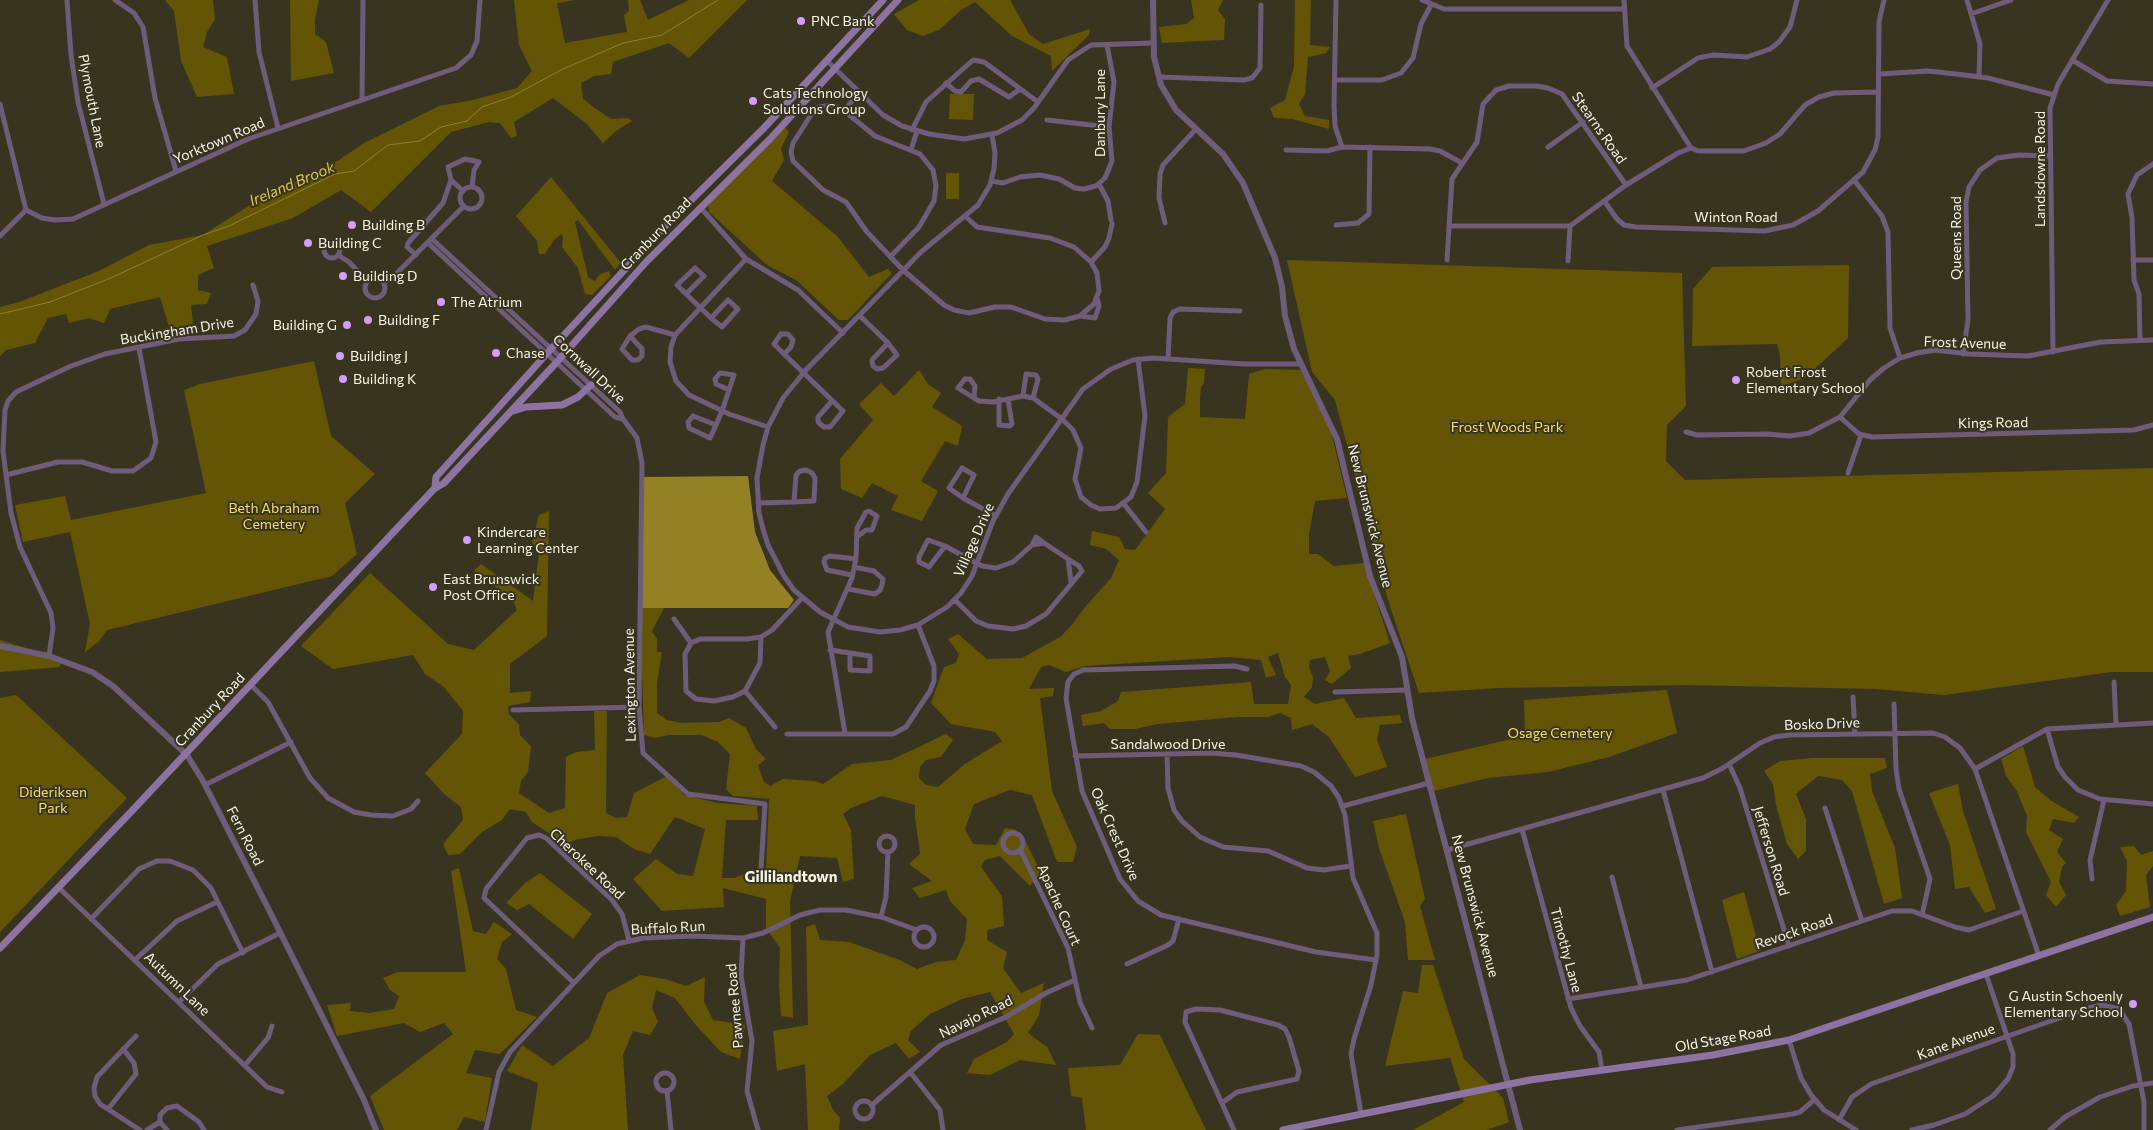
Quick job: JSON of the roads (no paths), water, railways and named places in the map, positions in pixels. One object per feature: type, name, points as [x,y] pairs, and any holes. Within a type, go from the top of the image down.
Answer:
[{"type":"main road","name":"Cranbury Road","points":[[435,487],[436,477],[549,351],[668,223],[761,131],[883,0]]},
{"type":"main road","name":"Cranbury Road","points":[[0,948],[186,754],[435,487],[444,483],[647,261],[770,139],[898,0]]},
{"type":"main road","points":[[507,413],[527,407],[562,405],[572,402],[588,387]]},
{"type":"main road","name":"Old Stage Road","points":[[1284,1130],[1509,1084],[1713,1055],[1788,1040],[2153,917]]},
{"type":"street","name":"Plymouth Lane","points":[[67,0],[68,30],[78,102],[104,204]]},
{"type":"street","points":[[115,0],[134,13],[143,27],[155,98],[176,171]]},
{"type":"street","points":[[254,0],[259,52],[278,128]]},
{"type":"street","points":[[362,100],[363,0]]},
{"type":"street","name":"Yorktown Road","points":[[26,210],[42,218],[55,220],[73,219],[176,171],[278,128],[447,72],[464,62],[474,50],[479,36],[480,0]]},
{"type":"street","name":"New Brunswick Avenue","points":[[1153,0],[1153,43],[1155,66],[1159,77],[1170,103],[1223,154],[1237,172],[1270,243],[1280,272],[1288,333],[1300,364],[1337,439],[1370,576],[1402,657],[1412,718],[1520,1130]]},
{"type":"street","points":[[1336,0],[1335,126],[1342,147]]},
{"type":"street","points":[[1422,0],[1431,5],[1448,9],[1624,9]]},
{"type":"street","points":[[1624,0],[1627,46],[1692,148],[1698,151],[1728,152],[1751,148],[1780,134],[1805,105],[1819,97],[1834,93],[1878,92]]},
{"type":"street","points":[[1652,88],[1698,58],[1713,55],[1747,57],[1770,49],[1779,42],[1790,27],[1797,0]]},
{"type":"street","name":"Winton Road","points":[[1605,202],[1617,220],[1624,225],[1636,227],[1765,231],[1793,225],[1810,217],[1867,167],[1875,150],[1878,137],[1879,22],[1884,0]]},
{"type":"street","points":[[1967,0],[1980,44],[1979,77]]},
{"type":"street","points":[[1971,14],[2011,0]]},
{"type":"street","name":"Landsdowne Road","points":[[2053,352],[2049,124],[2054,94],[2108,0]]},
{"type":"street","points":[[1159,77],[1244,80],[1256,76],[1261,64],[1261,5]]},
{"type":"street","points":[[1335,80],[1382,80],[1401,73],[1413,58],[1421,24],[1431,5]]},
{"type":"street","points":[[827,61],[884,115],[915,131],[964,138],[992,135],[1022,120],[1038,102],[1068,60],[1091,45],[1153,43]]},
{"type":"street","name":"Danbury Lane","points":[[1099,184],[1107,175],[1111,164],[1109,127],[1114,82],[1107,45]]},
{"type":"street","points":[[911,150],[915,131],[926,102],[966,64],[977,60],[984,62],[1038,102]]},
{"type":"street","points":[[2072,60],[2107,81],[2153,84]]},
{"type":"street","points":[[1879,74],[1928,71],[1979,77],[2054,94]]},
{"type":"street","points":[[946,84],[955,91],[961,92],[972,81],[979,79],[1009,97],[1015,95],[1020,89]]},
{"type":"street","name":"Stearns Road","points":[[1448,260],[1450,189],[1456,171],[1477,142],[1483,104],[1491,94],[1502,87],[1548,88],[1562,94],[1626,185]]},
{"type":"street","points":[[844,111],[859,92]]},
{"type":"street","points":[[0,104],[26,210],[0,236]]},
{"type":"street","points":[[890,256],[919,227],[936,194],[933,170],[926,160],[911,150],[875,136],[838,107],[828,105],[816,110],[793,143],[792,159],[824,190],[846,202],[866,232],[903,270],[944,305],[954,310],[976,313],[1003,307],[1018,308],[1045,319],[1070,320],[1089,310],[1097,298],[1098,276],[1091,262],[1074,247],[1064,242],[1010,231],[983,229],[974,225],[965,216]]},
{"type":"street","points":[[1047,120],[1109,127]]},
{"type":"street","points":[[1548,147],[1583,122]]},
{"type":"street","points":[[1166,223],[1159,198],[1160,174],[1163,165],[1196,129]]},
{"type":"street","name":"Village Drive","points":[[992,135],[995,161],[991,180],[978,205],[921,252],[803,373],[783,398],[768,427],[759,461],[758,503],[763,529],[775,561],[784,576],[802,598],[833,620],[848,627],[870,631],[900,630],[918,625],[938,614],[955,600],[968,584],[978,564],[996,516],[1008,494],[1083,389],[1096,378],[1119,365],[1138,359],[1300,364]]},
{"type":"street","points":[[1286,150],[1327,151],[1342,147],[1430,149],[1440,151],[1462,163]]},
{"type":"street","points":[[1336,225],[1358,223],[1369,214],[1370,147]]},
{"type":"street","points":[[1449,226],[1570,226],[1626,185],[1673,155],[1692,148]]},
{"type":"street","name":"Queens Road","points":[[1964,354],[1968,320],[1966,202],[1969,187],[1980,170],[1997,158],[2019,155],[2050,156]]},
{"type":"street","points":[[416,255],[408,247],[408,243],[443,204],[451,180],[448,167],[465,159],[473,159],[479,162],[474,170],[472,187]]},
{"type":"street","points":[[2140,340],[2139,294],[2134,280],[2129,191],[2137,174],[2153,164]]},
{"type":"street","points":[[991,180],[1003,183],[1020,177],[1040,175],[1058,179],[1078,189],[1090,188],[1099,184],[1108,201],[1111,222],[1109,238],[1105,247],[1091,262]]},
{"type":"street","points":[[451,180],[463,191]]},
{"type":"street","points":[[1854,180],[1882,216],[1888,232],[1890,328],[1900,358]]},
{"type":"street","points":[[463,191],[472,187]]},
{"type":"street","points":[[463,191],[461,201],[464,206],[475,208],[481,203],[481,192],[472,187]]},
{"type":"street","points":[[368,282],[376,278],[384,282],[391,279],[464,206]]},
{"type":"street","points":[[700,207],[746,259],[798,290],[843,333]]},
{"type":"street","points":[[1568,261],[1570,226]]},
{"type":"street","name":"Cornwall Drive","points":[[430,241],[588,387],[615,417],[622,419]]},
{"type":"street","points":[[338,255],[349,262],[368,282]]},
{"type":"street","points":[[746,259],[675,335],[670,357],[676,381],[693,398],[722,411],[768,427]]},
{"type":"street","points":[[2133,260],[2153,260]]},
{"type":"street","points":[[686,294],[704,276],[695,268],[677,285],[686,294],[700,307],[712,318],[722,327],[738,309],[728,300],[712,318]]},
{"type":"street","points":[[368,282],[366,291],[375,298],[384,292],[384,282]]},
{"type":"street","name":"Buckingham Drive","points":[[49,656],[53,628],[51,613],[20,546],[11,513],[3,451],[5,410],[8,401],[16,392],[88,360],[179,339],[234,336],[245,330],[256,314],[258,301],[252,286]]},
{"type":"street","points":[[1080,316],[1090,319],[1096,318],[1099,306],[1097,298]]},
{"type":"street","points":[[1168,359],[1170,318],[1173,312],[1180,309],[1240,311]]},
{"type":"street","points":[[860,316],[888,343],[897,355],[883,368],[877,369],[873,366],[872,360],[888,343]]},
{"type":"street","points":[[630,336],[642,349],[642,356],[638,360],[632,360],[622,349],[630,336],[639,329],[646,326],[675,335]]},
{"type":"street","name":"Frost Avenue","points":[[1686,432],[1696,435],[1767,434],[1790,436],[1818,430],[1840,417],[1877,373],[1900,358],[1935,350],[1964,354],[2028,356],[2101,342],[2153,340]]},
{"type":"street","points":[[6,475],[58,462],[82,462],[112,471],[133,471],[151,458],[156,442],[139,348]]},
{"type":"street","points":[[784,354],[803,373],[832,401],[843,412],[830,427],[824,427],[818,422],[818,416],[832,401]]},
{"type":"street","points":[[974,398],[983,401],[1023,396],[1033,398],[1062,419],[1073,430],[1081,448],[1075,479],[1081,497],[1100,509],[1110,509],[1124,504],[1136,488],[1146,416],[1138,359]]},
{"type":"street","points":[[716,425],[696,416],[691,417],[688,422],[692,430],[710,438],[716,425],[722,411],[729,390],[734,375],[722,372],[715,379],[718,387],[729,390]]},
{"type":"street","points":[[1023,396],[1026,374],[1036,375],[1038,379],[1033,398]]},
{"type":"street","points":[[999,399],[999,425],[1010,426],[1012,424],[1008,399]]},
{"type":"street","points":[[1840,417],[1861,435],[1848,473]]},
{"type":"street","name":"Lexington Avenue","points":[[622,419],[637,438],[642,463],[639,707],[643,753],[688,794],[765,804],[761,868]]},
{"type":"street","name":"Kings Road","points":[[1861,435],[1879,437],[2134,430],[2153,426]]},
{"type":"street","points":[[964,498],[974,475],[962,468],[949,488],[964,498],[996,516]]},
{"type":"street","points":[[758,503],[794,502],[814,501],[815,478],[810,471],[803,470],[796,476],[794,502]]},
{"type":"street","points":[[1124,504],[1146,532]]},
{"type":"street","points":[[845,734],[828,632],[848,589],[852,575],[856,559],[857,528],[866,512],[877,516],[872,530],[866,530],[858,536]]},
{"type":"street","points":[[944,546],[929,566],[919,562],[919,557],[928,540],[944,546],[989,568],[1005,566],[1032,545],[1044,543],[1079,566],[1082,571],[1046,614],[1034,623],[1019,628],[1000,628],[983,624],[967,613],[955,600]]},
{"type":"street","points":[[852,575],[827,570],[824,562],[825,558],[830,556],[856,559]]},
{"type":"street","points":[[1068,560],[1071,582]]},
{"type":"street","points":[[848,589],[874,594],[880,590],[882,585],[883,579],[874,571],[854,567]]},
{"type":"street","points":[[761,637],[760,663],[745,691],[732,697],[714,701],[696,699],[689,695],[684,687],[684,678],[685,654],[691,643],[700,639],[747,639],[761,637],[772,630],[802,598]]},
{"type":"street","points":[[674,619],[691,643]]},
{"type":"street","points":[[788,734],[892,734],[902,730],[911,721],[930,690],[935,674],[918,625]]},
{"type":"street","name":"Fern Road","points":[[0,646],[49,656],[81,667],[103,679],[186,754],[205,785],[280,933],[364,1100],[376,1130]]},
{"type":"street","points":[[830,650],[850,653],[870,656],[870,671],[850,670],[850,653]]},
{"type":"street","name":"Oak Crest Drive","points":[[1248,668],[1235,666],[1078,672],[1070,678],[1065,692],[1082,792],[1120,880],[1132,895],[1146,907],[1161,915],[1316,952],[1376,960]]},
{"type":"street","points":[[2114,682],[2116,725]]},
{"type":"street","points":[[250,684],[268,702],[319,790],[328,798],[354,812],[393,816],[411,808],[418,801]]},
{"type":"street","points":[[1335,692],[1407,690]]},
{"type":"street","points":[[745,691],[776,727]]},
{"type":"street","points":[[1854,697],[1855,733]]},
{"type":"street","points":[[1894,704],[1896,769],[1900,789],[1930,879],[1922,915]]},
{"type":"street","points":[[513,710],[639,707]]},
{"type":"street","points":[[1975,769],[2047,729],[2153,723]]},
{"type":"street","points":[[2047,729],[2056,762],[2065,778],[2083,793],[2104,800],[2153,804]]},
{"type":"street","name":"Bosko Drive","points":[[1447,850],[1702,778],[1729,764],[1753,746],[1774,737],[1789,735],[1927,732],[1945,737],[1964,752],[1975,769],[2039,956]]},
{"type":"street","points":[[205,785],[291,742]]},
{"type":"street","name":"Sandalwood Drive","points":[[1075,756],[1211,753],[1236,755],[1301,766],[1326,781],[1343,806],[1350,866],[1356,888],[1374,923],[1377,933],[1376,960],[1372,985],[1351,1054],[1361,1114]]},
{"type":"street","points":[[1167,754],[1167,782],[1174,810],[1187,827],[1200,837],[1223,847],[1268,850],[1306,868],[1324,870],[1350,866]]},
{"type":"street","name":"Jefferson Road","points":[[1729,764],[1740,788],[1789,946]]},
{"type":"street","points":[[1343,806],[1429,783]]},
{"type":"street","points":[[1663,790],[1712,972]]},
{"type":"street","points":[[2092,879],[2090,860],[2104,800]]},
{"type":"street","points":[[1825,808],[1862,921]]},
{"type":"street","name":"Timothy Lane","points":[[1522,828],[1568,999],[1580,1026],[1599,1052],[1602,1070]]},
{"type":"street","points":[[1013,833],[1021,837],[1024,845],[1020,851],[1013,854],[1005,850],[1003,842],[1005,836],[1013,833]]},
{"type":"street","name":"Cherokee Road","points":[[574,983],[484,898],[486,889],[527,838],[539,835],[546,838],[612,900],[622,914],[629,940]]},
{"type":"street","name":"Apache Court","points":[[1020,851],[1068,948],[1080,1002],[1092,1028]]},
{"type":"street","points":[[880,917],[886,897],[888,852]]},
{"type":"street","points":[[91,919],[139,869],[157,861],[170,861],[193,870],[211,888],[244,953]]},
{"type":"street","points":[[1612,878],[1641,987]]},
{"type":"street","name":"Autumn Lane","points":[[58,887],[267,1086],[282,1092]]},
{"type":"street","points":[[135,960],[177,921],[217,902]]},
{"type":"street","name":"Buffalo Run","points":[[486,1130],[499,1072],[510,1052],[606,951],[629,940],[692,936],[743,938],[763,933],[800,915],[820,910],[846,910],[880,917],[917,930]]},
{"type":"street","name":"Revock Road","points":[[1568,999],[1687,980],[1896,910],[1922,915],[1955,928],[1969,930],[2023,911]]},
{"type":"street","points":[[1127,964],[1173,941],[1179,919]]},
{"type":"street","points":[[178,1002],[218,964],[244,953],[280,933]]},
{"type":"street","name":"Pawnee Road","points":[[743,938],[741,976],[752,1041],[746,1091],[758,1130]]},
{"type":"street","points":[[1912,1130],[1942,1123],[1965,1114],[2000,1090],[2010,1076],[2013,1063],[2008,1035],[1986,974]]},
{"type":"street","name":"Navajo Road","points":[[872,1105],[941,1045],[1006,1017],[1046,993],[1075,980]]},
{"type":"street","name":"Kane Avenue","points":[[1839,1120],[1849,1101],[1866,1087],[2008,1035],[2102,1004],[2118,1009],[2129,1024],[2144,1102],[2144,1130]]},
{"type":"street","points":[[1222,1103],[1237,1092],[1297,1079],[1299,1071],[1290,1037],[1285,1029],[1278,1025],[1220,1010],[1196,1009],[1186,1012],[1185,1022],[1234,1130]]},
{"type":"street","points":[[245,1065],[268,1038],[272,1026]]},
{"type":"street","points":[[136,1036],[97,1077],[94,1085],[95,1096],[108,1109],[140,1130]]},
{"type":"street","points":[[1788,1040],[1801,1078],[1814,1100],[1824,1110],[1856,1130]]},
{"type":"street","points":[[108,1109],[136,1074],[134,1063],[123,1050]]},
{"type":"street","points":[[910,1072],[940,1110],[943,1130]]},
{"type":"street","points":[[2050,1130],[2065,1117],[2100,1097],[2141,1084],[2153,1083]]},
{"type":"street","points":[[667,1091],[671,1130]]},
{"type":"street","points":[[1677,1130],[1793,1114],[1800,1112],[1814,1100]]},
{"type":"street","points":[[146,1130],[160,1122],[164,1111],[177,1106],[199,1122],[204,1130]]},
{"type":"street","points":[[160,1122],[167,1130]]},
{"type":"waterway","name":"Ireland Brook","points":[[0,314],[50,302],[113,277],[203,235],[229,226],[335,174],[354,171],[388,145],[420,141],[441,127],[467,121],[482,107],[511,97],[561,70],[623,43],[662,35],[718,0]]},
{"type":"place","name":"PNC Bank","points":[[801,21]]},
{"type":"place","name":"Cats Technology Solutions Group","points":[[753,101]]},
{"type":"place","name":"Building B","points":[[352,225]]},
{"type":"place","name":"Building C","points":[[308,243]]},
{"type":"place","name":"Building D","points":[[343,276]]},
{"type":"place","name":"The Atrium","points":[[441,302]]},
{"type":"place","name":"Building F","points":[[368,320]]},
{"type":"place","name":"Building G","points":[[347,325]]},
{"type":"place","name":"Chase","points":[[496,353]]},
{"type":"place","name":"Building J","points":[[340,356]]},
{"type":"place","name":"Building K","points":[[343,379]]},
{"type":"place","name":"Robert Frost Elementary School","points":[[1736,380]]},
{"type":"place","name":"Kindercare Learning Center","points":[[467,540]]},
{"type":"place","name":"East Brunswick Post Office","points":[[433,587]]},
{"type":"place","name":"G Austin Schoenly Elementary School","points":[[2133,1004]]},
{"type":"district","name":"Gillilandtown","points":[[791,877]]},
{"type":"park label","name":"Frost Woods Park","points":[[1507,427]]},
{"type":"park label","name":"Beth Abraham Cemetery","points":[[274,516]]},
{"type":"park label","name":"Osage Cemetery","points":[[1560,733]]},
{"type":"park label","name":"Dideriksen Park","points":[[53,800]]}]
